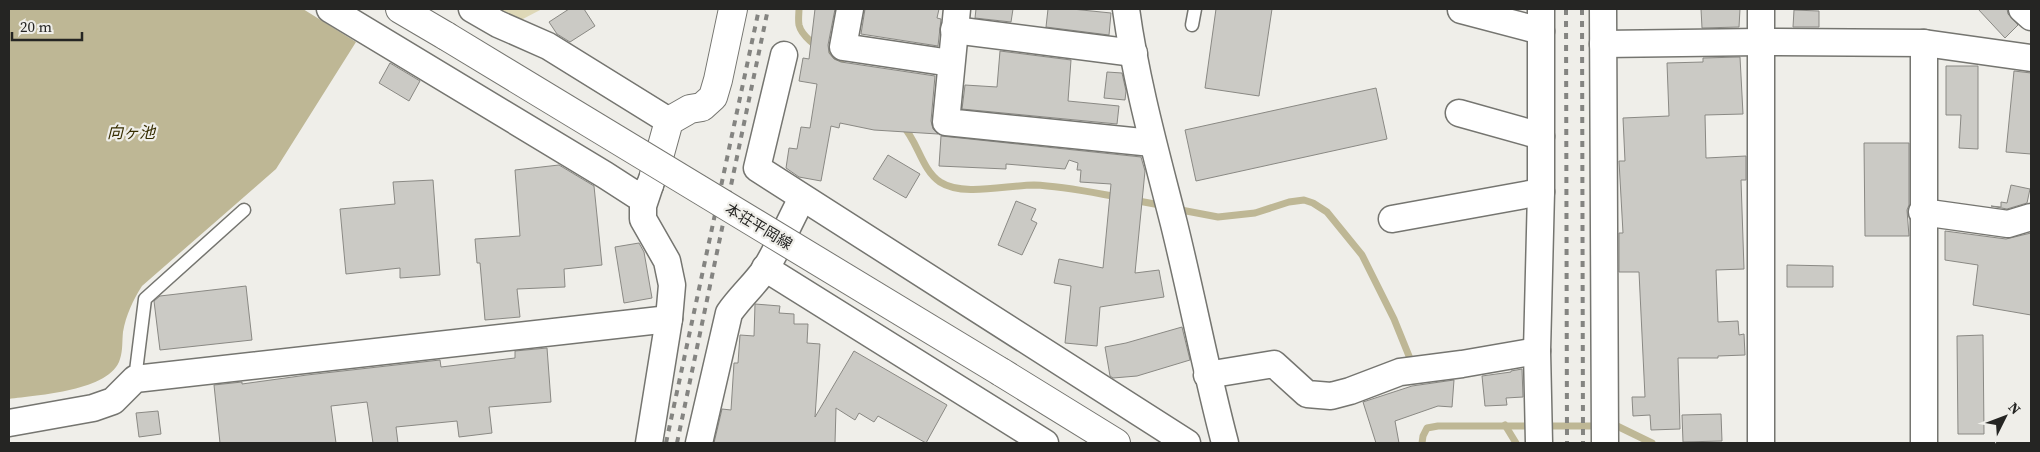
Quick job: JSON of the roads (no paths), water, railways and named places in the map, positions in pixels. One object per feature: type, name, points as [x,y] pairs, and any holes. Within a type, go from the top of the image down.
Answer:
[{"type":"main road","name":"本荘平岡線","points":[[400,9],[1116,443]]},
{"type":"main road","points":[[652,180],[669,121],[690,109],[702,107],[713,97],[733,9]]},
{"type":"street","points":[[330,9],[636,195],[644,193],[652,180]]},
{"type":"street","points":[[472,9],[498,24],[548,46],[669,121]]},
{"type":"street","points":[[850,9],[843,47],[951,64]]},
{"type":"street","points":[[1126,9],[1152,143],[1174,224],[1207,375],[1226,443]]},
{"type":"street","points":[[1603,9],[1605,443]]},
{"type":"street","points":[[1761,9],[1761,443]]},
{"type":"street","points":[[2022,9],[2031,17]]},
{"type":"street","points":[[1461,10],[1541,20],[1541,192],[1537,351],[1539,443]]},
{"type":"street","points":[[1134,53],[955,20],[946,122],[1152,143]]},
{"type":"street","points":[[1603,44],[1760,42],[1924,43],[2031,58]]},
{"type":"street","points":[[1924,43],[1922,212],[1924,443]]},
{"type":"street","points":[[784,55],[757,168],[1187,443]]},
{"type":"street","points":[[1459,113],[1541,136]]},
{"type":"street","points":[[605,175],[657,243]]},
{"type":"street","points":[[649,443],[669,319],[672,285],[667,261],[643,219],[644,206],[652,180]]},
{"type":"street","points":[[1392,219],[1541,192]]},
{"type":"street","points":[[699,443],[729,314],[737,300],[746,292],[765,268],[802,198]]},
{"type":"street","points":[[1922,212],[2008,224],[2031,217]]},
{"type":"street","points":[[765,268],[1026,439]]},
{"type":"street","points":[[9,423],[93,408],[114,401],[134,379],[669,319]]},
{"type":"street","points":[[1207,375],[1274,364],[1307,394],[1331,396],[1350,391],[1400,372],[1537,351]]},
{"type":"lane","points":[[1192,25],[1194,9]]},
{"type":"lane","points":[[134,379],[145,300],[244,210]]},
{"type":"water","name":"向ヶ池","points":[[9,9],[303,9],[356,42],[276,169],[142,286],[133,302],[124,326],[121,356],[114,370],[103,378],[72,390],[9,399]]},
{"type":"waterway","points":[[799,9],[799,25],[806,37],[845,67]]},
{"type":"waterway","points":[[902,125],[912,139],[928,170],[940,182],[950,186],[973,190],[1034,185],[1118,197]]},
{"type":"waterway","points":[[1133,200],[1160,205]]},
{"type":"waterway","points":[[1181,210],[1218,217],[1255,213],[1289,202],[1304,200],[1313,203],[1327,212],[1362,255],[1394,319],[1411,361]]},
{"type":"waterway","points":[[1505,425],[1516,443]]},
{"type":"waterway","points":[[1422,443],[1427,428],[1438,426],[1533,426]]},
{"type":"waterway","points":[[1544,426],[1617,426],[1652,443]]},
{"type":"railway","points":[[666,443],[759,9]]},
{"type":"railway","points":[[677,443],[768,9]]},
{"type":"railway","points":[[1566,9],[1567,443]]},
{"type":"railway","points":[[1582,9],[1583,443]]}]
